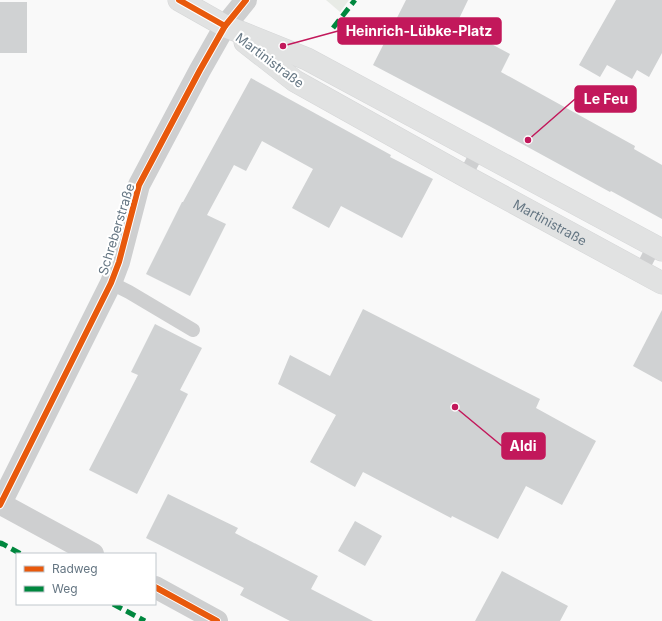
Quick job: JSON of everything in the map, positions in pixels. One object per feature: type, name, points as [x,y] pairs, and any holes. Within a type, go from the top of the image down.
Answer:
[{"type":"main road","points":[[179,0],[225,26]]},
{"type":"main road","name":"Martinistraße","points":[[225,26],[307,59],[658,248]]},
{"type":"main road","name":"Martinistraße","points":[[225,26],[295,81],[464,176],[662,282]]},
{"type":"street","name":"Schreberstraße","points":[[0,505],[111,283],[119,262],[139,185],[197,75],[225,26],[246,0]]},
{"type":"street","points":[[0,505],[91,553]]},
{"type":"street","points":[[156,589],[217,621]]},
{"type":"lane","points":[[464,176],[478,151]]},
{"type":"lane","points":[[641,271],[658,248]]},
{"type":"lane","points":[[111,283],[193,330]]},
{"type":"shaded area","points":[[326,0],[349,0],[340,12]]},
{"type":"building","points":[[406,0],[468,0],[456,25],[510,54],[501,72],[635,146],[634,149],[662,165],[662,219],[373,65]]},
{"type":"building","points":[[616,0],[662,0],[662,53],[649,77],[637,70],[632,79],[607,65],[600,77],[579,65]]},
{"type":"building","points":[[0,2],[27,2],[27,53],[0,53]]},
{"type":"building","points":[[251,78],[391,155],[390,157],[433,179],[402,238],[341,206],[329,228],[292,208],[313,169],[262,141],[246,171],[234,165],[207,215],[226,224],[190,296],[146,274],[182,202]]},
{"type":"building","points":[[363,309],[540,399],[536,408],[596,441],[562,505],[526,486],[498,539],[452,516],[451,518],[363,472],[355,487],[310,462],[336,415],[278,384],[290,355],[330,376]]},
{"type":"building","points":[[662,310],[662,382],[633,366]]},
{"type":"building","points":[[155,324],[202,348],[180,390],[188,394],[137,494],[89,470],[138,375],[131,372]]},
{"type":"building","points":[[168,494],[238,528],[235,533],[318,576],[311,589],[373,621],[290,621],[240,595],[244,588],[146,538]]},
{"type":"building","points":[[355,521],[382,536],[365,566],[338,551]]},
{"type":"building","points":[[502,571],[568,606],[560,621],[475,621]]},
{"type":"marked path","points":[[333,28],[355,0]]},
{"type":"marked path","points":[[0,546],[1,543],[19,553]]},
{"type":"marked path","points":[[115,605],[145,621]]},
{"type":"cycle path","points":[[179,0],[225,26]]},
{"type":"cycle path","points":[[0,505],[111,283],[119,262],[139,185],[225,26],[246,0]]},
{"type":"cycle path","points":[[156,588],[217,621]]},
{"type":"place","name":"Heinrich-Lübke-Platz","points":[[283,46]]},
{"type":"place","name":"Le Feu","points":[[528,140]]},
{"type":"place","name":"Aldi","points":[[455,407]]}]
